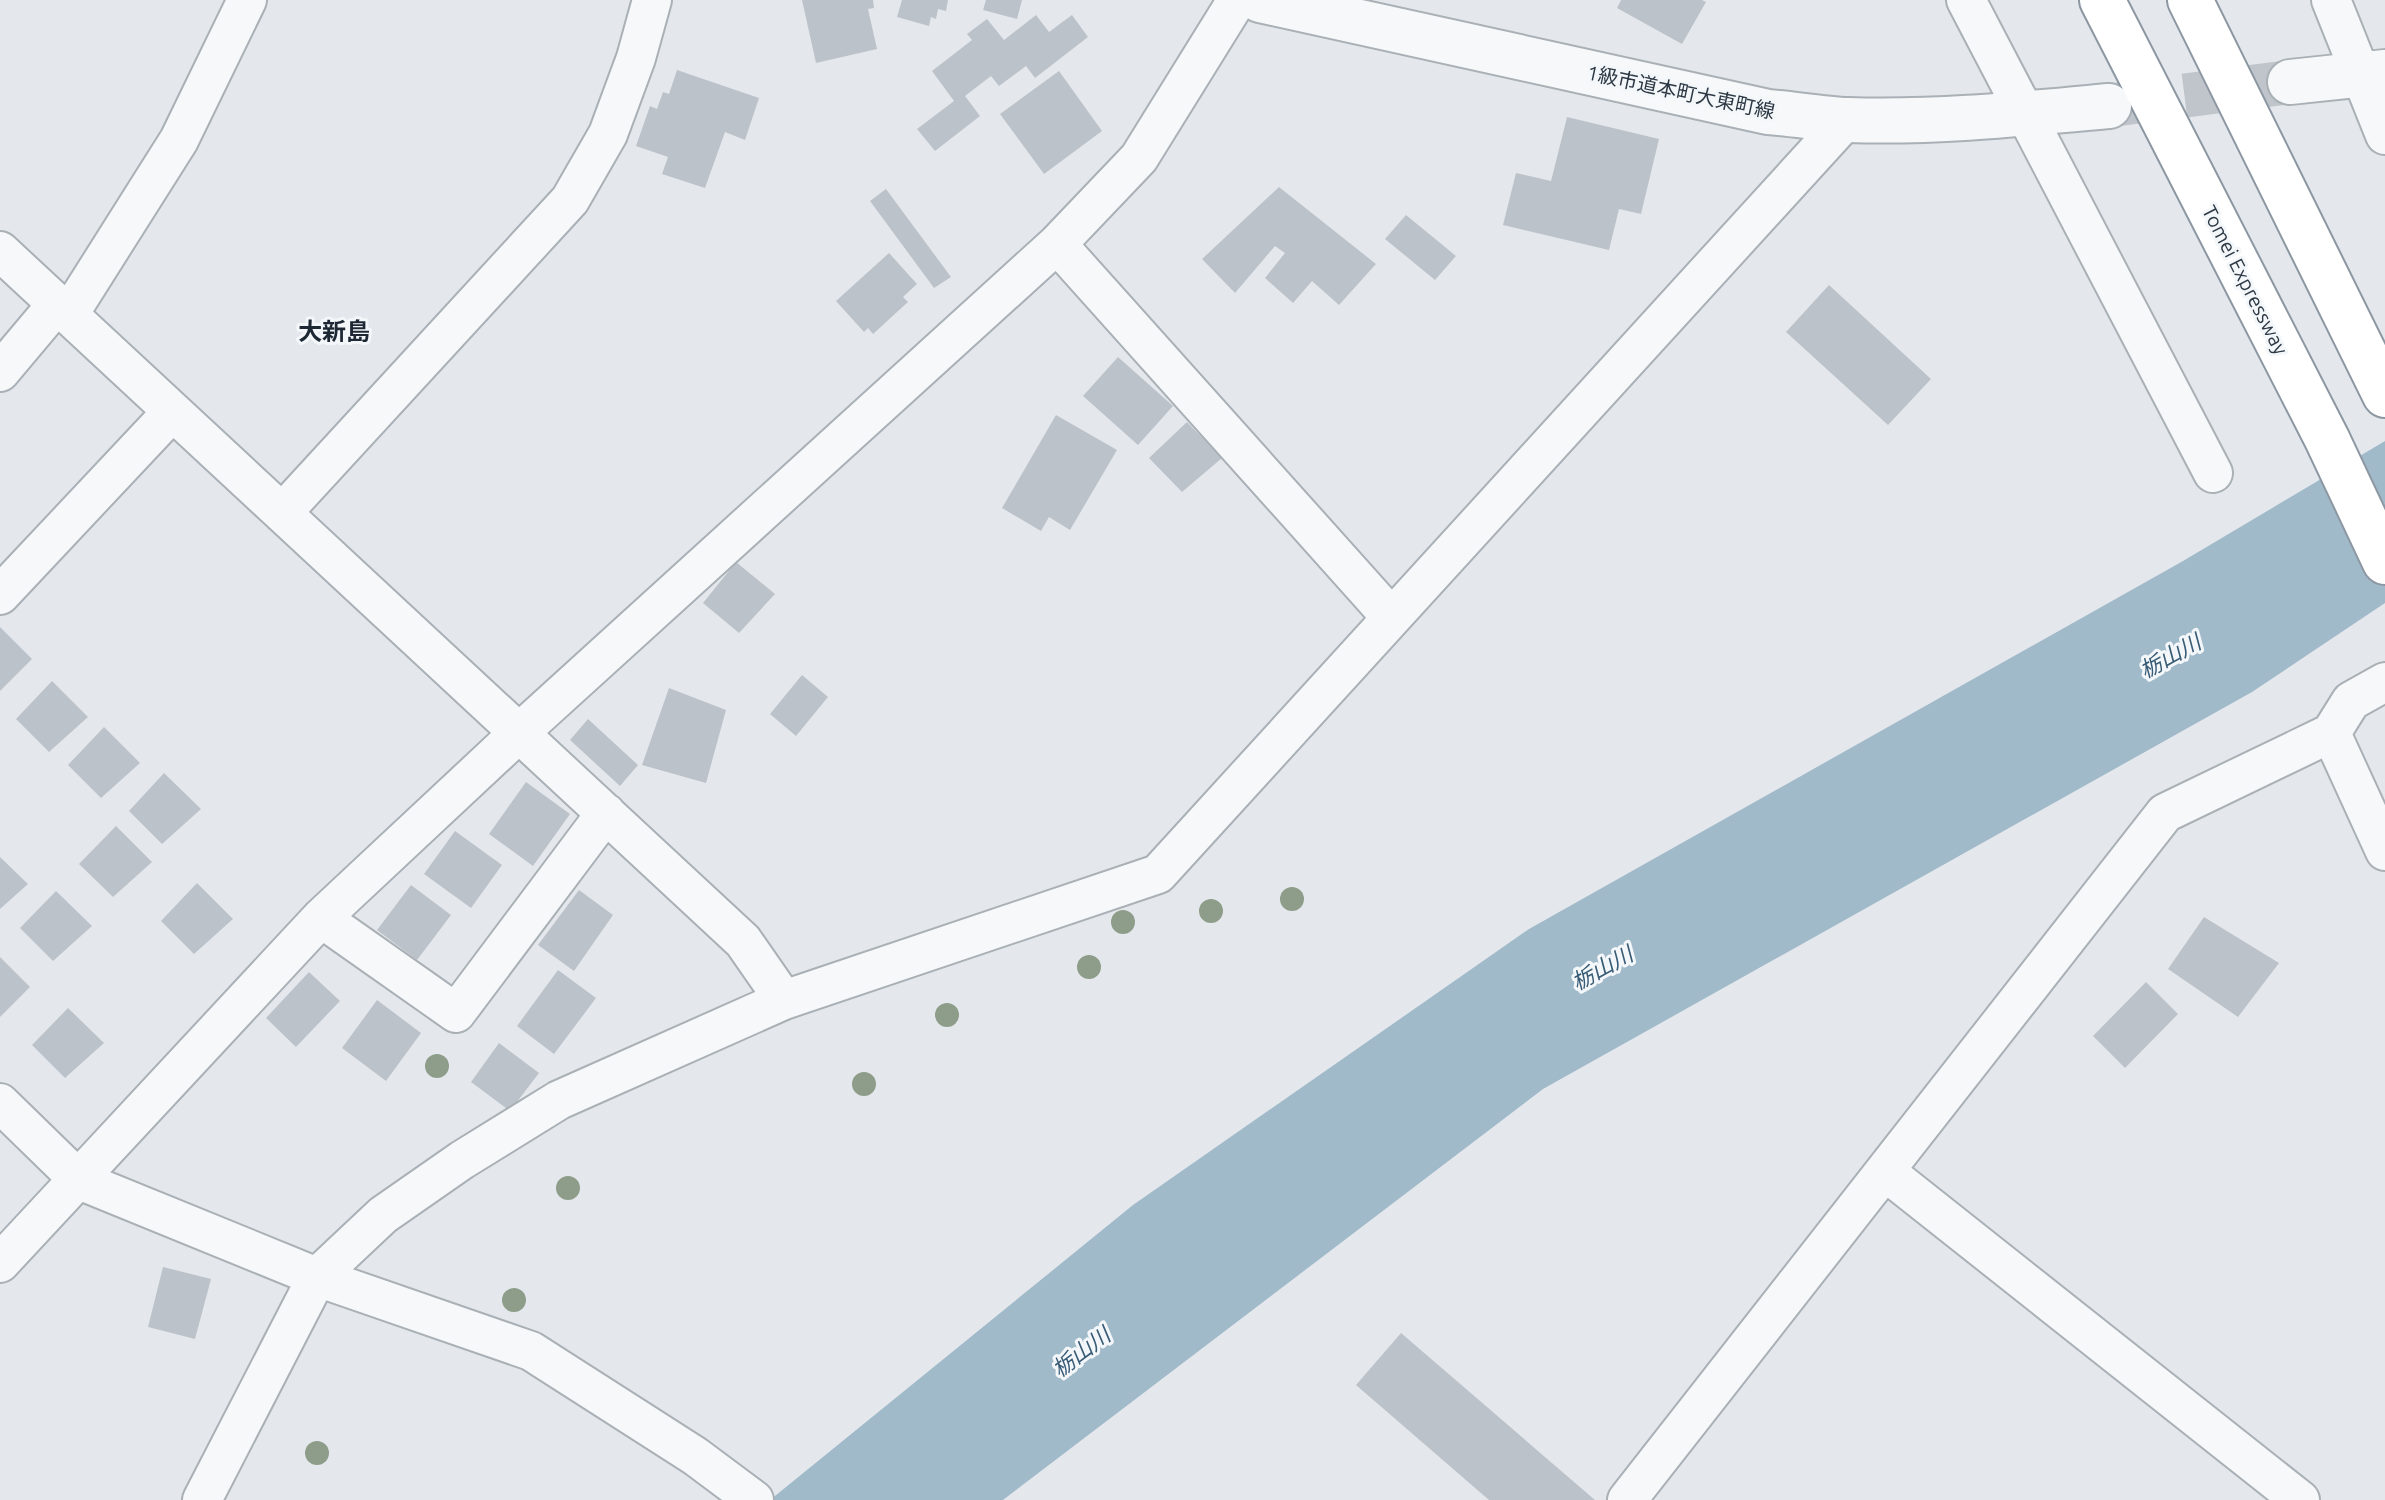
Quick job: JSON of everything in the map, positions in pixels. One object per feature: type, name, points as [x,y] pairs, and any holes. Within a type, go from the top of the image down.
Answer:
[{"type":"highway","name":"Tomei Expressway","points":[[2102,0],[2327,439],[2385,562]]},
{"type":"highway","points":[[2190,0],[2385,395]]},
{"type":"street","points":[[0,372],[63,309],[179,140],[247,0]]},
{"type":"street","points":[[282,513],[570,200],[608,134],[636,58],[652,0]]},
{"type":"street","points":[[0,1263],[321,918],[520,732],[1057,244],[1139,158],[1237,0]]},
{"type":"street","name":"1級市道本町大東町線","points":[[1260,0],[1768,112],[1846,120],[1923,120],[2109,106]]},
{"type":"street","points":[[1966,0],[2213,473]]},
{"type":"street","points":[[2331,0],[2373,74],[2385,135]]},
{"type":"street","points":[[2290,82],[2373,74]]},
{"type":"street","points":[[202,1500],[317,1277],[383,1215],[462,1160],[559,1100],[784,1000],[1158,874],[1846,120]]},
{"type":"street","points":[[1057,244],[1391,617]]},
{"type":"street","points":[[0,251],[743,941],[784,1000]]},
{"type":"street","points":[[0,595],[172,412]]},
{"type":"street","points":[[1627,1500],[2165,813],[2331,733],[2351,701],[2385,682]]},
{"type":"street","points":[[2331,733],[2385,851]]},
{"type":"street","points":[[321,918],[456,1013],[606,813]]},
{"type":"street","points":[[0,1103],[79,1180],[317,1277],[531,1351],[695,1456],[754,1500]]},
{"type":"street","points":[[1886,1172],[2300,1500]]},
{"type":"water","name":"栃山川","points":[[2385,441],[2385,603],[2252,692],[1543,1089],[1003,1500],[770,1500],[1133,1205],[1529,929],[2183,561]]},
{"type":"building","points":[[802,0],[873,0],[874,8],[868,9],[877,49],[816,63]]},
{"type":"building","points":[[902,0],[948,0],[946,11],[938,9],[936,19],[931,17],[929,26],[897,17]]},
{"type":"building","points":[[986,0],[1022,0],[1017,19],[983,10]]},
{"type":"building","points":[[1621,0],[1706,2],[1682,44],[1617,8]]},
{"type":"building","points":[[1036,15],[1049,32],[1072,15],[1088,37],[1035,78],[1026,66],[999,86],[991,76],[965,96],[980,116],[935,151],[917,129],[954,101],[932,71],[972,40],[967,34],[987,19],[1004,40]]},
{"type":"building","points":[[677,70],[759,98],[745,140],[725,132],[705,188],[662,174],[668,157],[636,146],[650,106],[657,109],[663,92],[669,94]]},
{"type":"building","points":[[1059,71],[1102,131],[1044,174],[1000,114]]},
{"type":"building","points":[[1567,117],[1659,139],[1641,214],[1619,209],[1609,250],[1503,225],[1516,173],[1551,181]]},
{"type":"building","points":[[1279,187],[1376,264],[1339,305],[1312,281],[1293,303],[1265,278],[1285,253],[1275,246],[1235,293],[1202,259]]},
{"type":"building","points":[[886,189],[951,277],[934,288],[870,201]]},
{"type":"building","points":[[1406,215],[1456,256],[1435,280],[1385,239]]},
{"type":"building","points":[[889,253],[917,284],[903,297],[908,302],[873,334],[868,328],[864,332],[836,301]]},
{"type":"building","points":[[1829,285],[1931,379],[1888,425],[1786,332]]},
{"type":"building","points":[[1118,357],[1173,406],[1138,445],[1083,396]]},
{"type":"building","points":[[1056,415],[1117,450],[1070,530],[1049,517],[1041,531],[1002,508]]},
{"type":"building","points":[[1187,422],[1222,458],[1182,492],[1149,458]]},
{"type":"building","points":[[736,562],[775,594],[739,633],[703,603]]},
{"type":"building","points":[[0,627],[32,659],[0,691]]},
{"type":"building","points":[[802,675],[828,697],[796,736],[770,714]]},
{"type":"building","points":[[52,681],[88,717],[49,752],[16,719]]},
{"type":"building","points":[[669,688],[726,710],[706,783],[642,765]]},
{"type":"building","points":[[588,719],[638,765],[620,786],[570,740]]},
{"type":"building","points":[[104,727],[140,763],[101,798],[68,765]]},
{"type":"building","points":[[164,773],[201,809],[162,844],[129,811]]},
{"type":"building","points":[[526,782],[570,814],[533,866],[489,834]]},
{"type":"building","points":[[116,826],[152,862],[113,897],[79,864]]},
{"type":"building","points":[[455,831],[502,865],[471,908],[424,874]]},
{"type":"building","points":[[0,857],[28,884],[0,909]]},
{"type":"building","points":[[197,883],[233,919],[194,954],[161,921]]},
{"type":"building","points":[[411,885],[451,915],[417,960],[377,930]]},
{"type":"building","points":[[579,890],[613,915],[574,971],[538,945]]},
{"type":"building","points":[[56,891],[92,926],[53,961],[20,928]]},
{"type":"building","points":[[2204,917],[2279,963],[2238,1017],[2168,969]]},
{"type":"building","points":[[0,957],[30,987],[0,1017]]},
{"type":"building","points":[[558,970],[596,998],[554,1054],[517,1026]]},
{"type":"building","points":[[309,972],[340,1001],[296,1047],[266,1018]]},
{"type":"building","points":[[2146,982],[2178,1014],[2125,1068],[2093,1036]]},
{"type":"building","points":[[377,1000],[421,1033],[386,1081],[342,1048]]},
{"type":"building","points":[[68,1008],[104,1043],[65,1078],[32,1045]]},
{"type":"building","points":[[499,1043],[539,1073],[510,1111],[471,1082]]},
{"type":"building","points":[[163,1267],[211,1279],[195,1339],[148,1327]]},
{"type":"building","points":[[1401,1333],[1595,1500],[1489,1500],[1356,1385]]},
{"type":"tunnel","points":[[2119,104],[2290,82]]},
{"type":"district","name":"大新島","points":[[334,332]]}]
